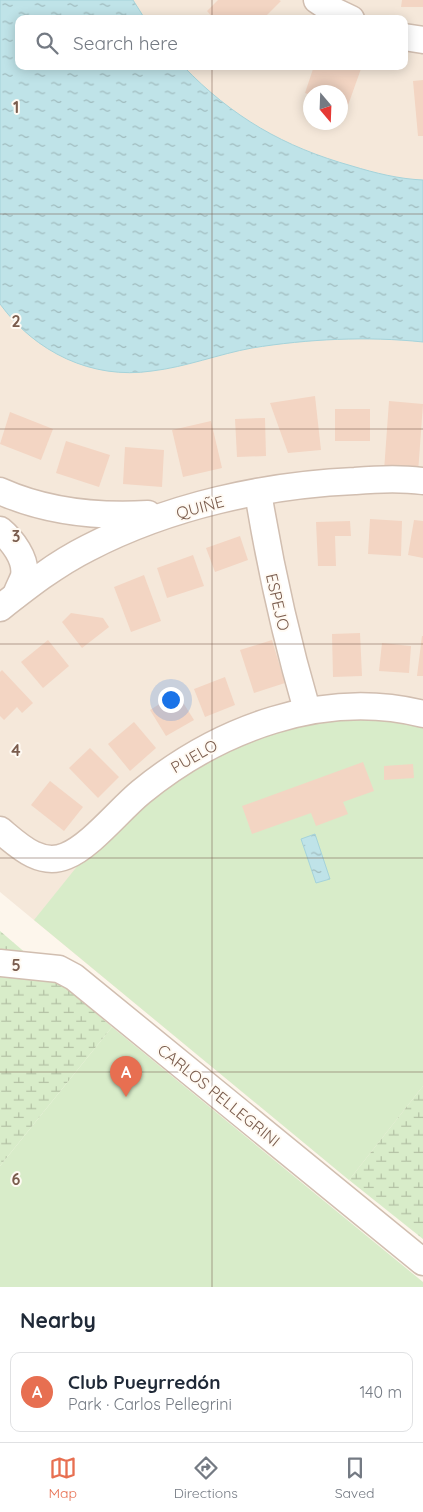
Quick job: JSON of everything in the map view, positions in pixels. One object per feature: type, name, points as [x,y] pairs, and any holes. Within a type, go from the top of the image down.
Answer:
[{"type":"street","points":[[317,0],[343,15]]},
{"type":"street","points":[[408,38],[423,40]]},
{"type":"street","name":"QUIÑE","points":[[8,602],[76,555],[126,530],[184,510],[258,492],[328,482],[423,480]]},
{"type":"street","points":[[0,491],[36,504],[73,512],[123,516],[184,510]]},
{"type":"street","name":"ESPEJO","points":[[258,492],[281,612],[307,710]]},
{"type":"street","points":[[6,535],[36,554],[76,555],[88,531],[84,521],[73,512]]},
{"type":"street","points":[[6,535],[22,561],[24,574],[8,602]]},
{"type":"street","name":"PUELO","points":[[0,830],[37,857],[52,859],[66,857],[95,836],[140,792],[179,764],[234,734],[307,710],[361,707],[423,714]]},
{"type":"street","name":"CARLOS PELLEGRINI","points":[[0,963],[58,968],[74,977],[423,1262]]},
{"type":"shaded area","points":[[0,0],[423,0],[423,1086],[349,1180],[0,892]]},
{"type":"green space","points":[[349,716],[423,722],[423,1086],[349,1180],[34,920],[79,864],[123,817],[238,738]]},
{"type":"green space","points":[[0,931],[112,1027],[0,1166]]},
{"type":"green space","points":[[112,1027],[423,1282],[423,1287],[0,1287],[0,1166]]},
{"type":"green space","points":[[423,1086],[423,1239],[349,1180]]},
{"type":"water","points":[[0,0],[133,0],[142,15],[15,15],[15,70],[187,70],[240,115],[260,128],[304,150],[361,169],[396,177],[423,180],[423,342],[381,339],[338,339],[294,342],[252,348],[165,369],[130,373],[108,371],[87,366],[67,359],[48,349],[14,321],[0,304]]},
{"type":"water","points":[[315,834],[330,879],[316,883],[301,839]]},
{"type":"building","points":[[218,0],[281,1],[267,15],[210,15],[207,11]]},
{"type":"building","points":[[402,0],[423,0],[423,7],[401,7]]},
{"type":"building","points":[[313,70],[361,70],[348,105],[348,85],[308,85]]},
{"type":"building","points":[[423,80],[423,136],[418,136],[413,81]]},
{"type":"building","points":[[315,396],[321,450],[288,453],[270,403]]},
{"type":"building","points":[[389,401],[423,404],[418,473],[384,471]]},
{"type":"building","points":[[335,409],[370,409],[370,441],[335,441]]},
{"type":"building","points":[[10,412],[53,429],[41,460],[0,444]]},
{"type":"building","points":[[265,418],[266,456],[237,457],[235,419]]},
{"type":"building","points":[[211,421],[222,468],[183,477],[172,430]]},
{"type":"building","points":[[66,441],[110,455],[99,487],[56,473]]},
{"type":"building","points":[[125,447],[164,450],[162,487],[123,484]]},
{"type":"building","points":[[370,519],[402,521],[401,556],[368,554]]},
{"type":"building","points":[[414,520],[423,521],[423,558],[408,555]]},
{"type":"building","points":[[350,521],[351,536],[335,536],[336,566],[318,566],[316,522]]},
{"type":"building","points":[[240,536],[248,560],[215,572],[206,548]]},
{"type":"building","points":[[193,555],[204,586],[167,598],[157,568]]},
{"type":"building","points":[[144,575],[161,621],[131,632],[114,587]]},
{"type":"building","points":[[71,613],[103,618],[109,627],[82,648],[62,622]]},
{"type":"building","points":[[360,633],[362,676],[333,677],[332,634]]},
{"type":"building","points":[[422,636],[423,676],[417,676]]},
{"type":"building","points":[[48,640],[69,666],[43,688],[21,662]]},
{"type":"building","points":[[272,640],[285,683],[254,693],[240,650]]},
{"type":"building","points":[[382,643],[411,646],[409,673],[379,671]]},
{"type":"building","points":[[2,670],[33,703],[22,713],[17,707],[4,720],[0,716],[0,672]]},
{"type":"building","points":[[225,677],[235,705],[205,717],[194,689]]},
{"type":"building","points":[[177,693],[194,720],[166,736],[150,710]]},
{"type":"building","points":[[134,722],[156,748],[130,771],[108,744]]},
{"type":"building","points":[[90,748],[119,777],[98,798],[69,768]]},
{"type":"building","points":[[363,762],[374,791],[343,802],[348,814],[316,826],[311,813],[252,834],[242,806]]},
{"type":"building","points":[[413,764],[414,778],[384,780],[384,766]]},
{"type":"building","points":[[50,781],[83,807],[64,831],[31,805]]},
{"type":"place","name":"Club Pueyrredón","points":[[126,1097]]}]
